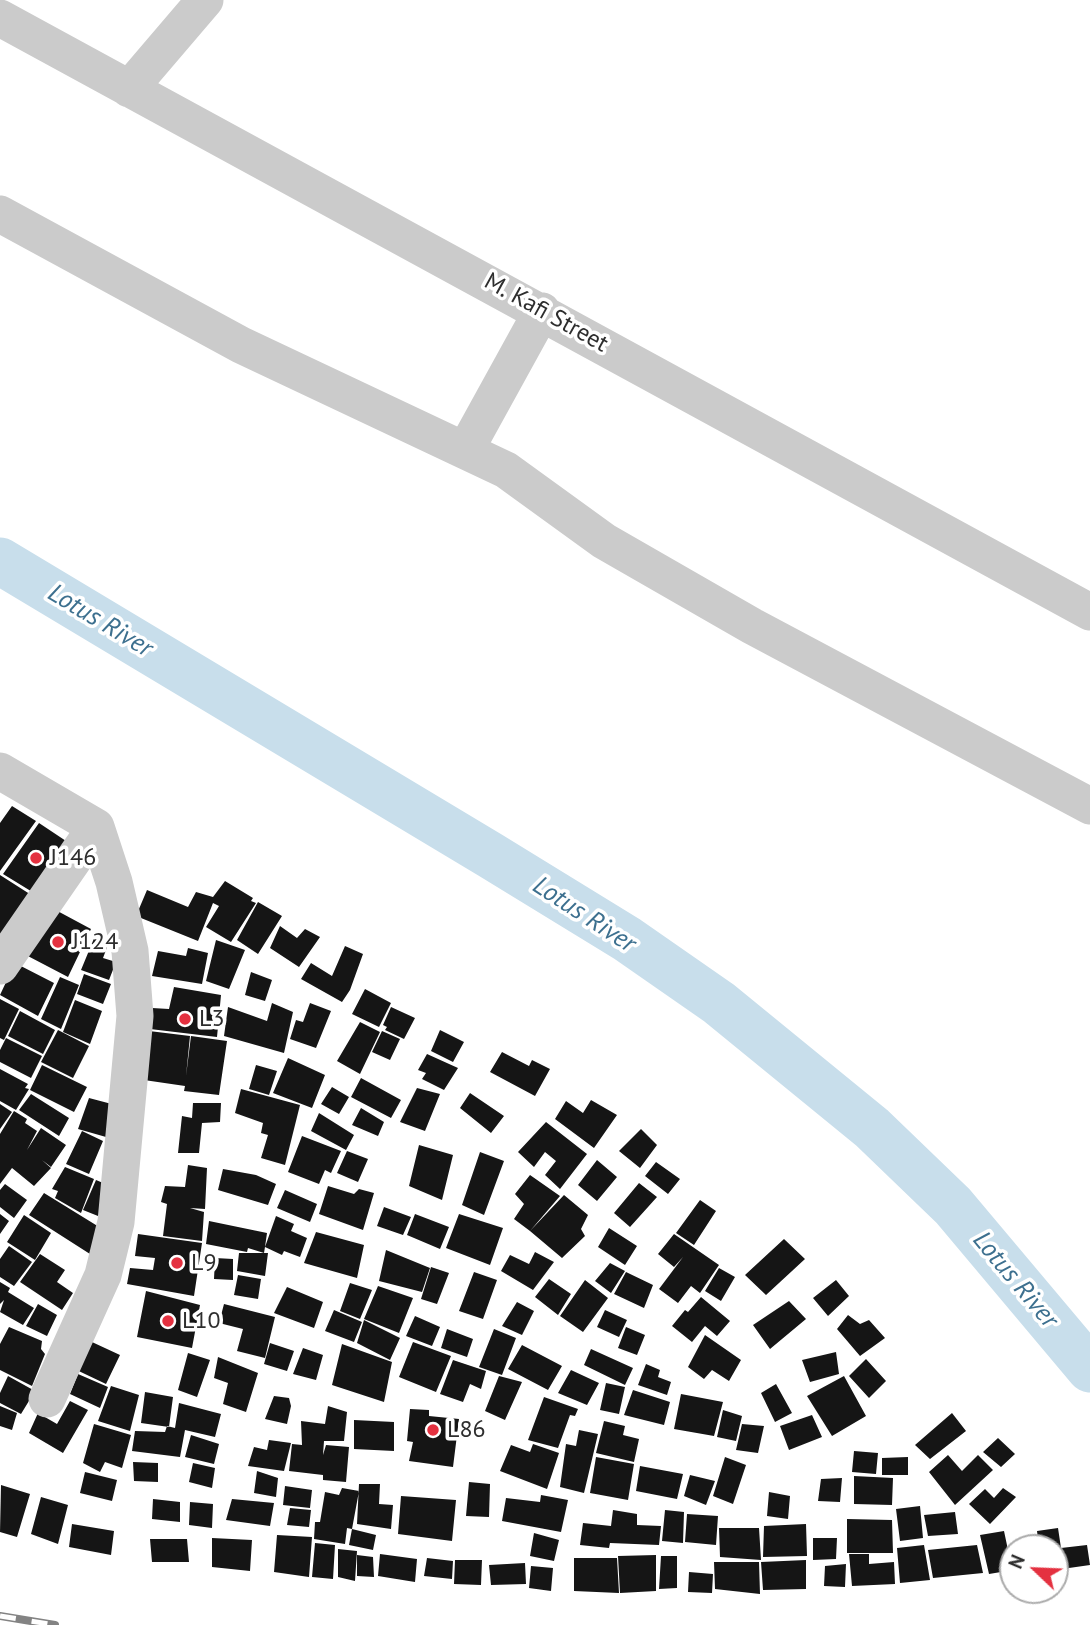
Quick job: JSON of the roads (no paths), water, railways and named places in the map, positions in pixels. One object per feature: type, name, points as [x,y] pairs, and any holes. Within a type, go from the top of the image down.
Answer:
[{"type":"street","points":[[129,89],[205,0]]},
{"type":"street","name":"M. Kafi Street","points":[[0,18],[542,310],[1090,612]]},
{"type":"street","points":[[0,214],[241,345],[466,449],[538,491],[604,541],[752,626],[1090,806]]},
{"type":"street","points":[[466,449],[542,310]]},
{"type":"street","points":[[0,771],[96,827],[114,882],[130,951],[135,1016],[116,1222],[103,1275],[47,1399]]},
{"type":"street","points":[[0,965],[96,827]]},
{"type":"waterway","name":"Lotus River","points":[[0,561],[627,939],[719,1003],[872,1128],[953,1206],[1090,1369]]},
{"type":"railway","points":[[0,1616],[55,1625]]},
{"type":"place","name":"J146","points":[[36,858]]},
{"type":"place","name":"J124","points":[[58,942]]},
{"type":"place","name":"L3","points":[[185,1019]]},
{"type":"place","name":"L9","points":[[177,1263]]},
{"type":"place","name":"L10","points":[[168,1321]]},
{"type":"place","name":"L86","points":[[433,1430]]}]
